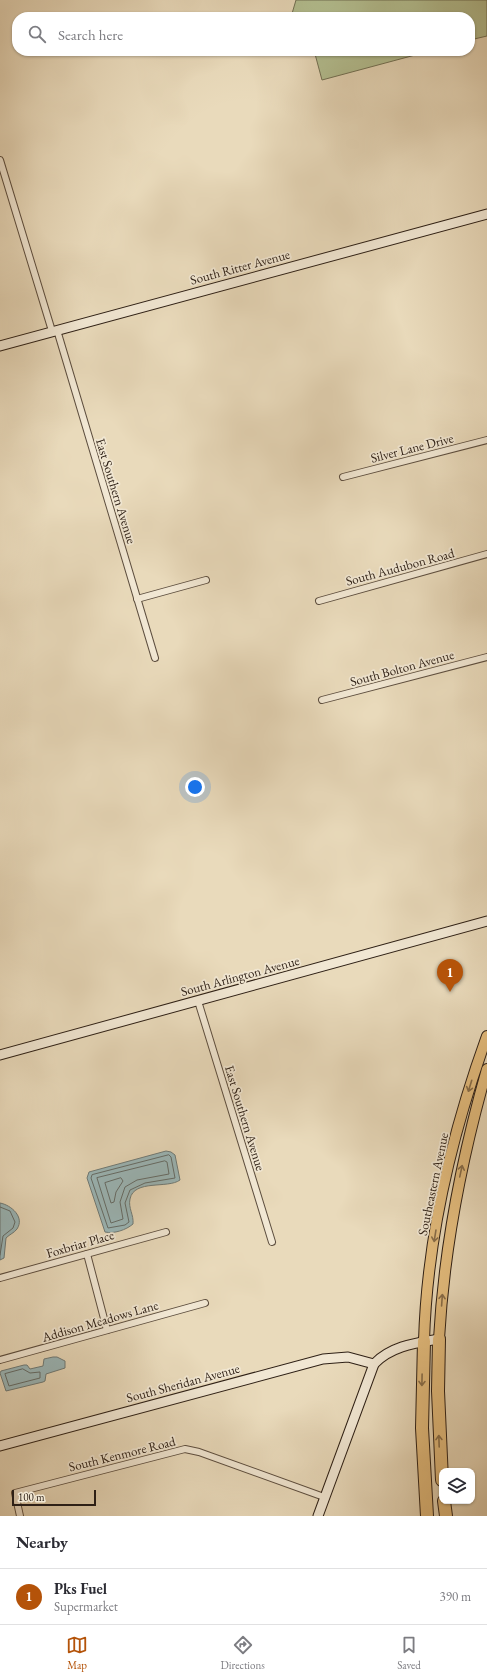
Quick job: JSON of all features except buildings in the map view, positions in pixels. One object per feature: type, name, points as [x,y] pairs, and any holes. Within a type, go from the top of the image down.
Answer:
[{"type":"highway","points":[[439,1339],[438,1391],[441,1468]]},
{"type":"highway","points":[[424,1341],[422,1428],[427,1516]]},
{"type":"highway","points":[[444,1504],[446,1516]]},
{"type":"main road","name":"Southeastern Avenue","points":[[424,1341],[432,1258],[443,1194],[460,1120],[487,1036]]},
{"type":"main road","name":"Southeastern Avenue","points":[[439,1339],[443,1287],[456,1200],[468,1141],[487,1069]]},
{"type":"street","name":"East Southern Avenue","points":[[0,160],[155,658]]},
{"type":"street","name":"South Ritter Avenue","points":[[0,346],[487,214]]},
{"type":"street","name":"Silver Lane Drive","points":[[343,477],[487,440]]},
{"type":"street","name":"South Audubon Road","points":[[319,601],[487,554]]},
{"type":"street","points":[[137,599],[206,580]]},
{"type":"street","name":"South Bolton Avenue","points":[[322,700],[487,657]]},
{"type":"street","name":"South Arlington Avenue","points":[[0,1055],[487,921]]},
{"type":"street","name":"East Southern Avenue","points":[[198,1001],[272,1242]]},
{"type":"street","name":"Foxbriar Place","points":[[0,1278],[166,1232]]},
{"type":"street","points":[[87,1254],[107,1330]]},
{"type":"street","name":"Addison Meadows Lane","points":[[0,1360],[205,1303]]},
{"type":"street","points":[[318,1516],[374,1364],[384,1354],[392,1350],[424,1341],[439,1339]]},
{"type":"street","name":"South Sheridan Avenue","points":[[0,1444],[323,1359],[348,1357],[374,1364]]},
{"type":"street","name":"South Kenmore Road","points":[[20,1516],[15,1493],[175,1450],[187,1449],[324,1497]]},
{"type":"green space","points":[[296,0],[487,0],[487,36],[475,39],[475,12],[292,12]]},
{"type":"green space","points":[[316,56],[411,56],[322,80]]},
{"type":"water","points":[[166,1151],[175,1155],[180,1180],[175,1183],[152,1185],[138,1189],[133,1193],[130,1199],[133,1224],[120,1231],[105,1232],[87,1178],[89,1172]]},
{"type":"water","points":[[0,1203],[8,1206],[16,1212],[19,1225],[15,1232],[6,1238],[4,1258],[0,1260]]},
{"type":"water","points":[[57,1357],[65,1361],[65,1368],[46,1374],[45,1381],[43,1382],[6,1391],[0,1373],[1,1371],[24,1365],[27,1365],[30,1369],[43,1366],[44,1359]]},
{"type":"place","name":"Pks Fuel","points":[[450,992]]}]
